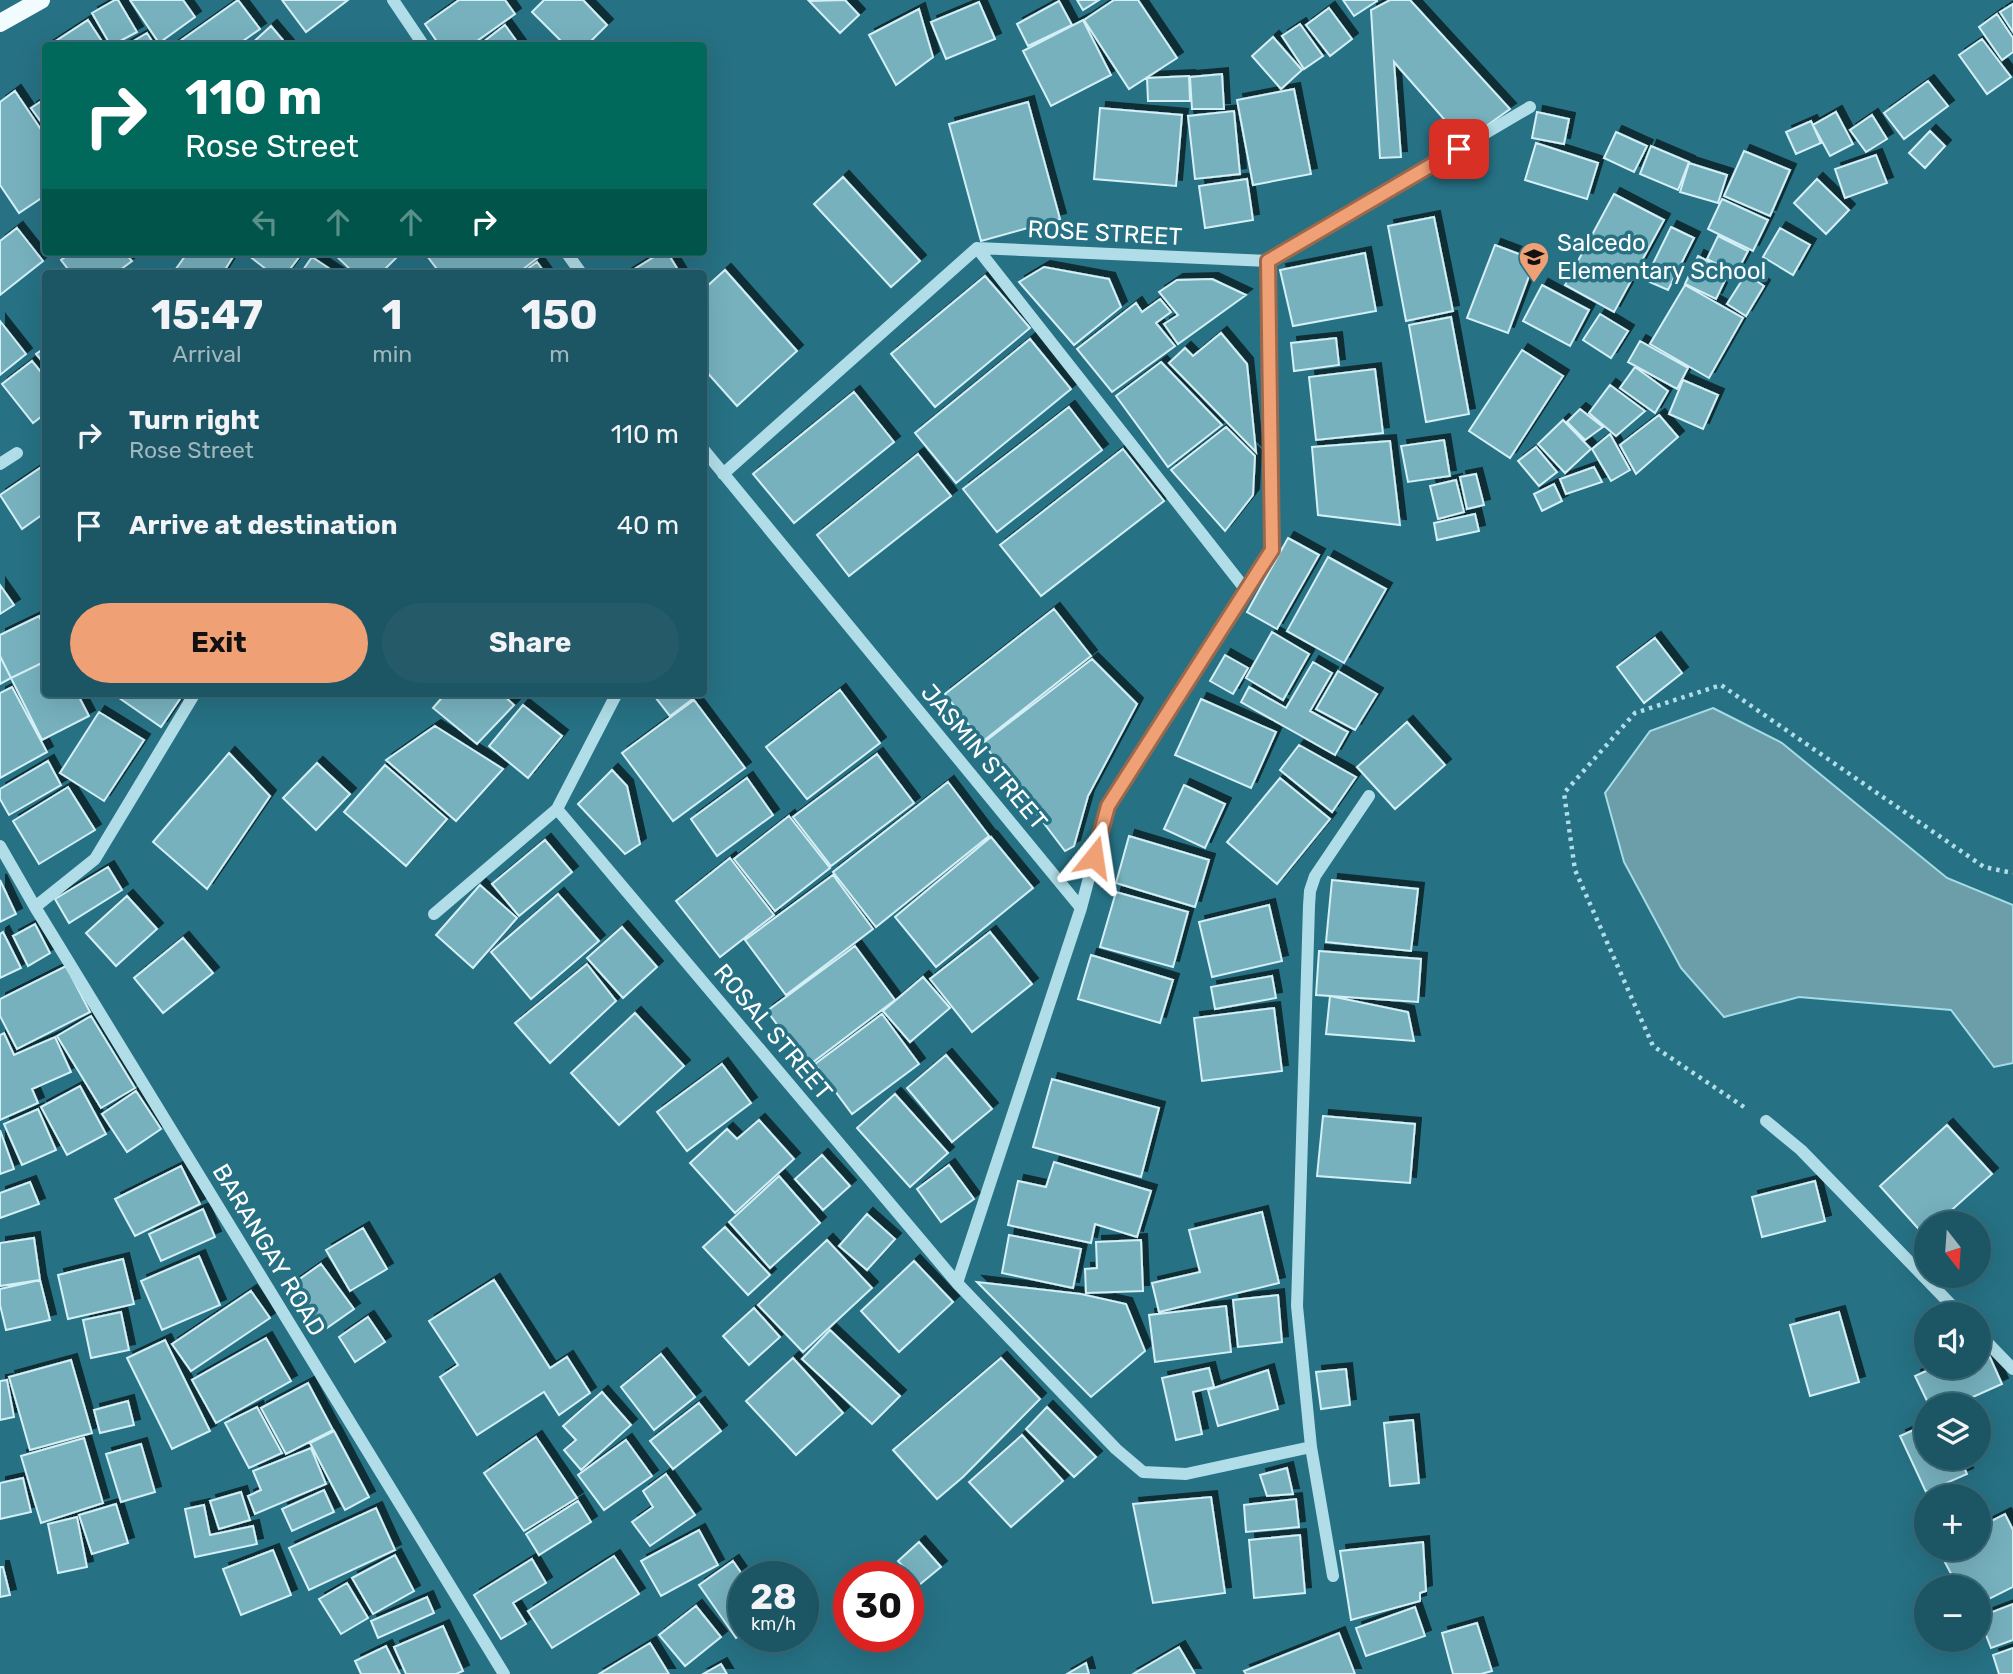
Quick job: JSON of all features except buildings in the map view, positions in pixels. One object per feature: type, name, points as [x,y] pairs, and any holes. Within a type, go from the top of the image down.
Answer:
[{"type":"main road","points":[[0,23],[36,1]]},
{"type":"street","points":[[393,0],[421,42]]},
{"type":"street","points":[[957,1283],[1081,908],[1108,806],[1272,550],[1268,261],[1530,107]]},
{"type":"street","points":[[723,474],[977,248],[1246,590]]},
{"type":"street","name":"ROSE STREET","points":[[977,248],[1268,261]]},
{"type":"street","points":[[0,464],[17,453]]},
{"type":"street","name":"JASMIN STREET","points":[[707,454],[1081,908]]},
{"type":"street","points":[[35,907],[95,859],[193,697]]},
{"type":"street","points":[[434,914],[557,809],[615,697]]},
{"type":"street","points":[[1333,1576],[1311,1447],[1297,1306],[1310,891],[1315,876],[1369,796]]},
{"type":"street","name":"ROSAL STREET","points":[[557,809],[957,1283],[1116,1449],[1143,1472],[1186,1474],[1311,1447]]},
{"type":"street","name":"BARANGAY ROAD","points":[[0,846],[503,1674]]},
{"type":"street","points":[[1766,1121],[1801,1150],[1948,1302]]},
{"type":"street","points":[[1991,1346],[2013,1369]]},
{"type":"path","points":[[1766,1121],[1653,1046],[1575,870],[1564,793],[1635,713],[1721,685],[1984,867],[2013,873]]},
{"type":"water","points":[[1713,708],[1782,743],[1947,878],[2013,905],[2013,1063],[1994,1067],[1951,1010],[1799,997],[1724,1017],[1681,968],[1624,862],[1605,793],[1650,731]]},
{"type":"place","name":"Salcedo Elementary School","points":[[1534,284]]},
{"type":"route","points":[[1094,857],[1108,806],[1272,550],[1268,261],[1459,149]]}]
